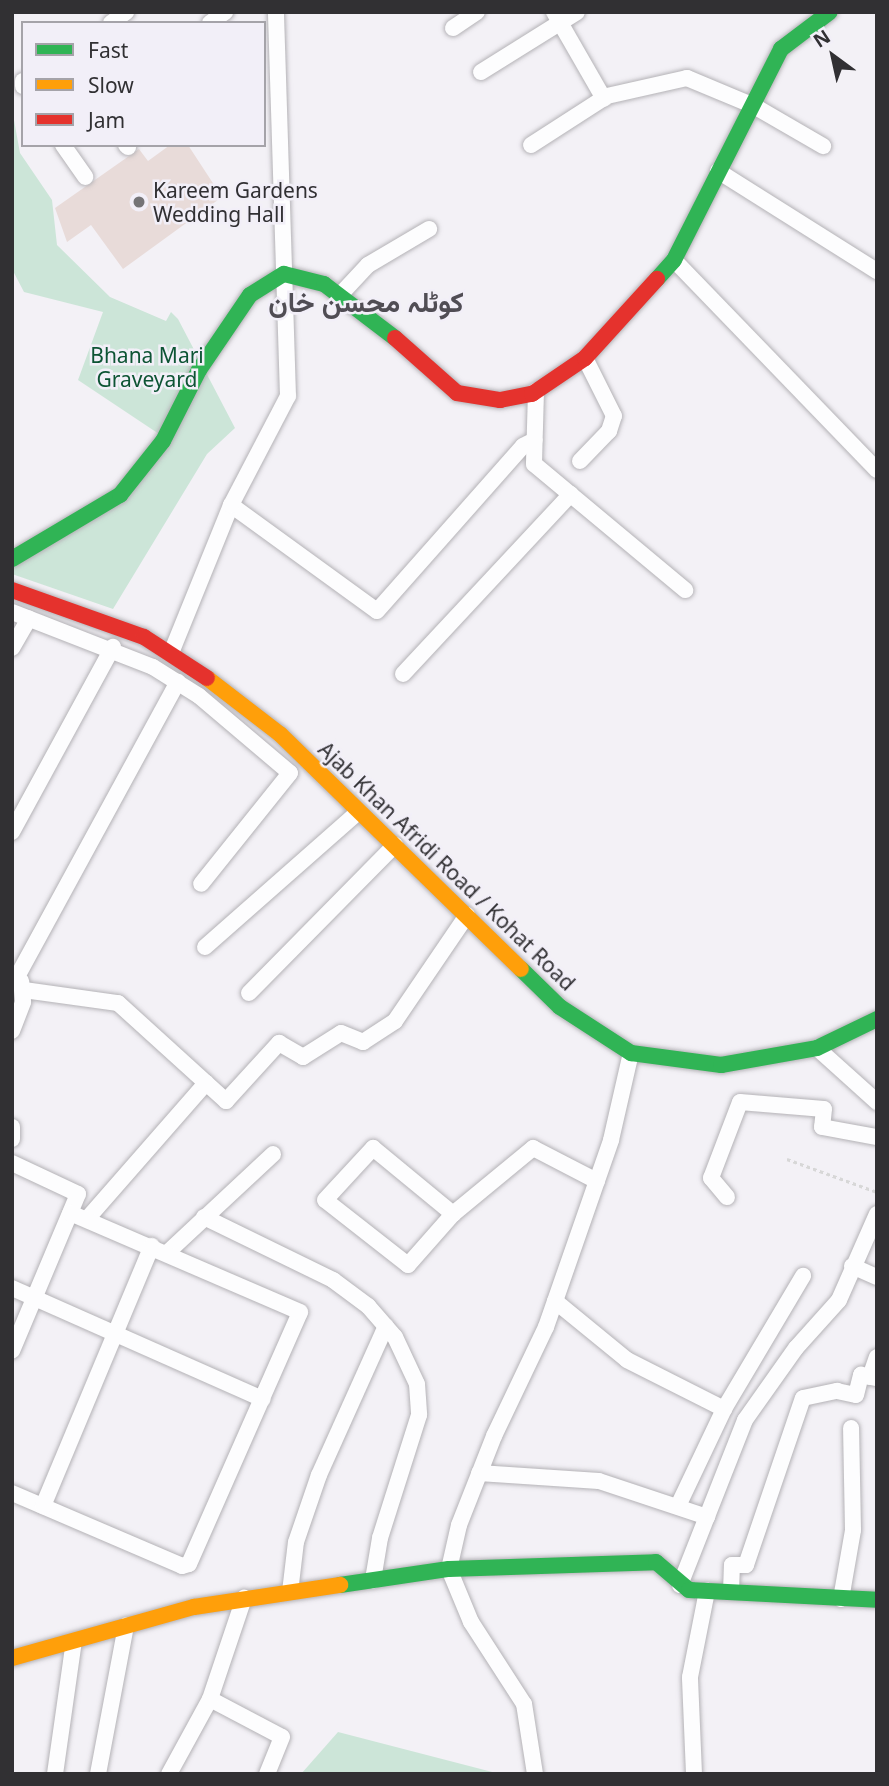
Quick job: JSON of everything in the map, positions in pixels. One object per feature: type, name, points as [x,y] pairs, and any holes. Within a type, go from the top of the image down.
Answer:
[{"type":"street","points":[[171,653],[231,505],[288,396],[276,12]]},
{"type":"street","points":[[453,28],[477,12]]},
{"type":"street","points":[[481,72],[557,18],[578,12]]},
{"type":"street","points":[[12,559],[120,495],[163,441],[199,370],[250,295],[284,274],[324,284],[340,295],[457,393],[500,400],[536,391],[585,358],[674,260],[781,49],[830,12]]},
{"type":"street","points":[[557,18],[604,99]]},
{"type":"street","points":[[531,145],[604,99],[687,78],[754,106],[823,146]]},
{"type":"street","points":[[64,147],[85,177]]},
{"type":"street","points":[[718,171],[877,271]]},
{"type":"street","points":[[340,295],[368,265],[429,229]]},
{"type":"street","points":[[674,260],[877,470]]},
{"type":"street","points":[[580,461],[609,431],[614,416],[585,358]]},
{"type":"street","points":[[536,391],[534,464],[685,590]]},
{"type":"street","points":[[231,505],[377,611],[523,446],[535,440]]},
{"type":"street","points":[[403,674],[570,495]]},
{"type":"street","name":"Ajab Khan Afridi Road / Kohat Road","points":[[12,590],[144,637],[171,653],[281,735],[560,1007],[631,1053],[721,1065],[817,1048],[877,1019]]},
{"type":"street","points":[[12,612],[113,647],[178,682],[290,773],[201,884]]},
{"type":"street","points":[[12,648],[29,618]]},
{"type":"street","points":[[12,832],[113,647]]},
{"type":"street","points":[[12,1031],[18,979],[178,682]]},
{"type":"street","points":[[205,947],[359,811]]},
{"type":"street","points":[[249,993],[395,845]]},
{"type":"street","points":[[18,979],[118,1003],[226,1101],[279,1043],[303,1057],[341,1033],[363,1042],[396,1021],[467,915]]},
{"type":"street","points":[[817,1048],[877,1102]]},
{"type":"street","points":[[536,1774],[524,1704],[471,1622],[449,1569],[479,1473],[555,1301],[597,1181],[631,1053]]},
{"type":"street","points":[[87,1219],[206,1083]]},
{"type":"street","points":[[727,1197],[711,1178],[740,1102],[824,1109],[822,1127],[877,1138]]},
{"type":"street","points":[[12,1128],[12,1139]]},
{"type":"street","points":[[453,1214],[373,1148],[325,1200],[408,1265],[453,1214],[533,1147],[597,1181]]},
{"type":"street","points":[[43,1506],[114,1333],[160,1250],[204,1217],[273,1154]]},
{"type":"street","points":[[12,1163],[78,1194],[12,1351]]},
{"type":"street","points":[[12,1493],[183,1566],[189,1564],[300,1312],[70,1213]]},
{"type":"street","points":[[680,1585],[745,1420],[796,1348],[839,1300],[852,1266],[871,1243],[877,1214]]},
{"type":"street","points":[[204,1217],[333,1280],[386,1326],[417,1384],[419,1415],[380,1538],[373,1580]]},
{"type":"street","points":[[852,1266],[877,1277]]},
{"type":"street","points":[[678,1506],[724,1409],[803,1276]]},
{"type":"street","points":[[12,1288],[262,1399]]},
{"type":"street","points":[[555,1301],[627,1360],[724,1409]]},
{"type":"street","points":[[290,1592],[296,1542],[319,1475],[386,1326]]},
{"type":"street","points":[[731,1592],[732,1565],[746,1565],[803,1398],[837,1391],[856,1395],[861,1376],[873,1377],[877,1356]]},
{"type":"street","points":[[841,1599],[853,1530],[851,1428]]},
{"type":"street","points":[[479,1473],[600,1481],[707,1517]]},
{"type":"street","points":[[12,1658],[126,1626],[244,1598],[449,1569],[656,1562],[680,1585],[707,1591],[877,1600]]},
{"type":"street","points":[[694,1774],[690,1677],[707,1591]]},
{"type":"street","points":[[169,1774],[210,1699],[244,1598]]},
{"type":"street","points":[[98,1774],[126,1626]]},
{"type":"street","points":[[58,1772],[74,1641]]},
{"type":"street","points":[[210,1699],[282,1737],[267,1774]]},
{"type":"path","points":[[787,1159],[877,1192]]},
{"type":"green space","name":"Bhana Mari Graveyard","points":[[12,109],[20,153],[52,200],[57,245],[110,297],[166,321],[171,312],[178,319],[235,428],[207,454],[113,609],[12,574],[12,559],[120,495],[165,438],[78,380],[103,312],[24,292],[12,269]]},
{"type":"green space","points":[[338,1732],[500,1774],[301,1774]]},
{"type":"building","name":"Kareem Gardens Wedding Hall","points":[[167,147],[189,147],[222,197],[123,269],[91,225],[67,242],[55,208],[139,149],[148,161]]},
{"type":"traffic: fast","points":[[657,279],[674,260],[781,49],[830,12]]},
{"type":"traffic: fast","points":[[12,559],[120,495],[163,441],[199,370],[250,295],[284,274],[324,284],[395,338]]},
{"type":"traffic: fast","points":[[521,969],[560,1007],[631,1053],[721,1065],[817,1048],[877,1019]]},
{"type":"traffic: fast","points":[[340,1585],[449,1569],[656,1562],[689,1590],[877,1600]]},
{"type":"traffic: slow","points":[[207,678],[281,735],[521,969]]},
{"type":"traffic: slow","points":[[12,1658],[194,1607],[340,1585]]},
{"type":"traffic: jam","points":[[395,338],[457,393],[500,400],[532,394],[585,358],[657,279]]},
{"type":"traffic: jam","points":[[12,590],[144,637],[207,678]]},
{"type":"place","name":"Kareem Gardens Wedding Hall","points":[[139,202]]},
{"type":"district","name":"کوٹلہ محسن خان","points":[[366,301]]}]
